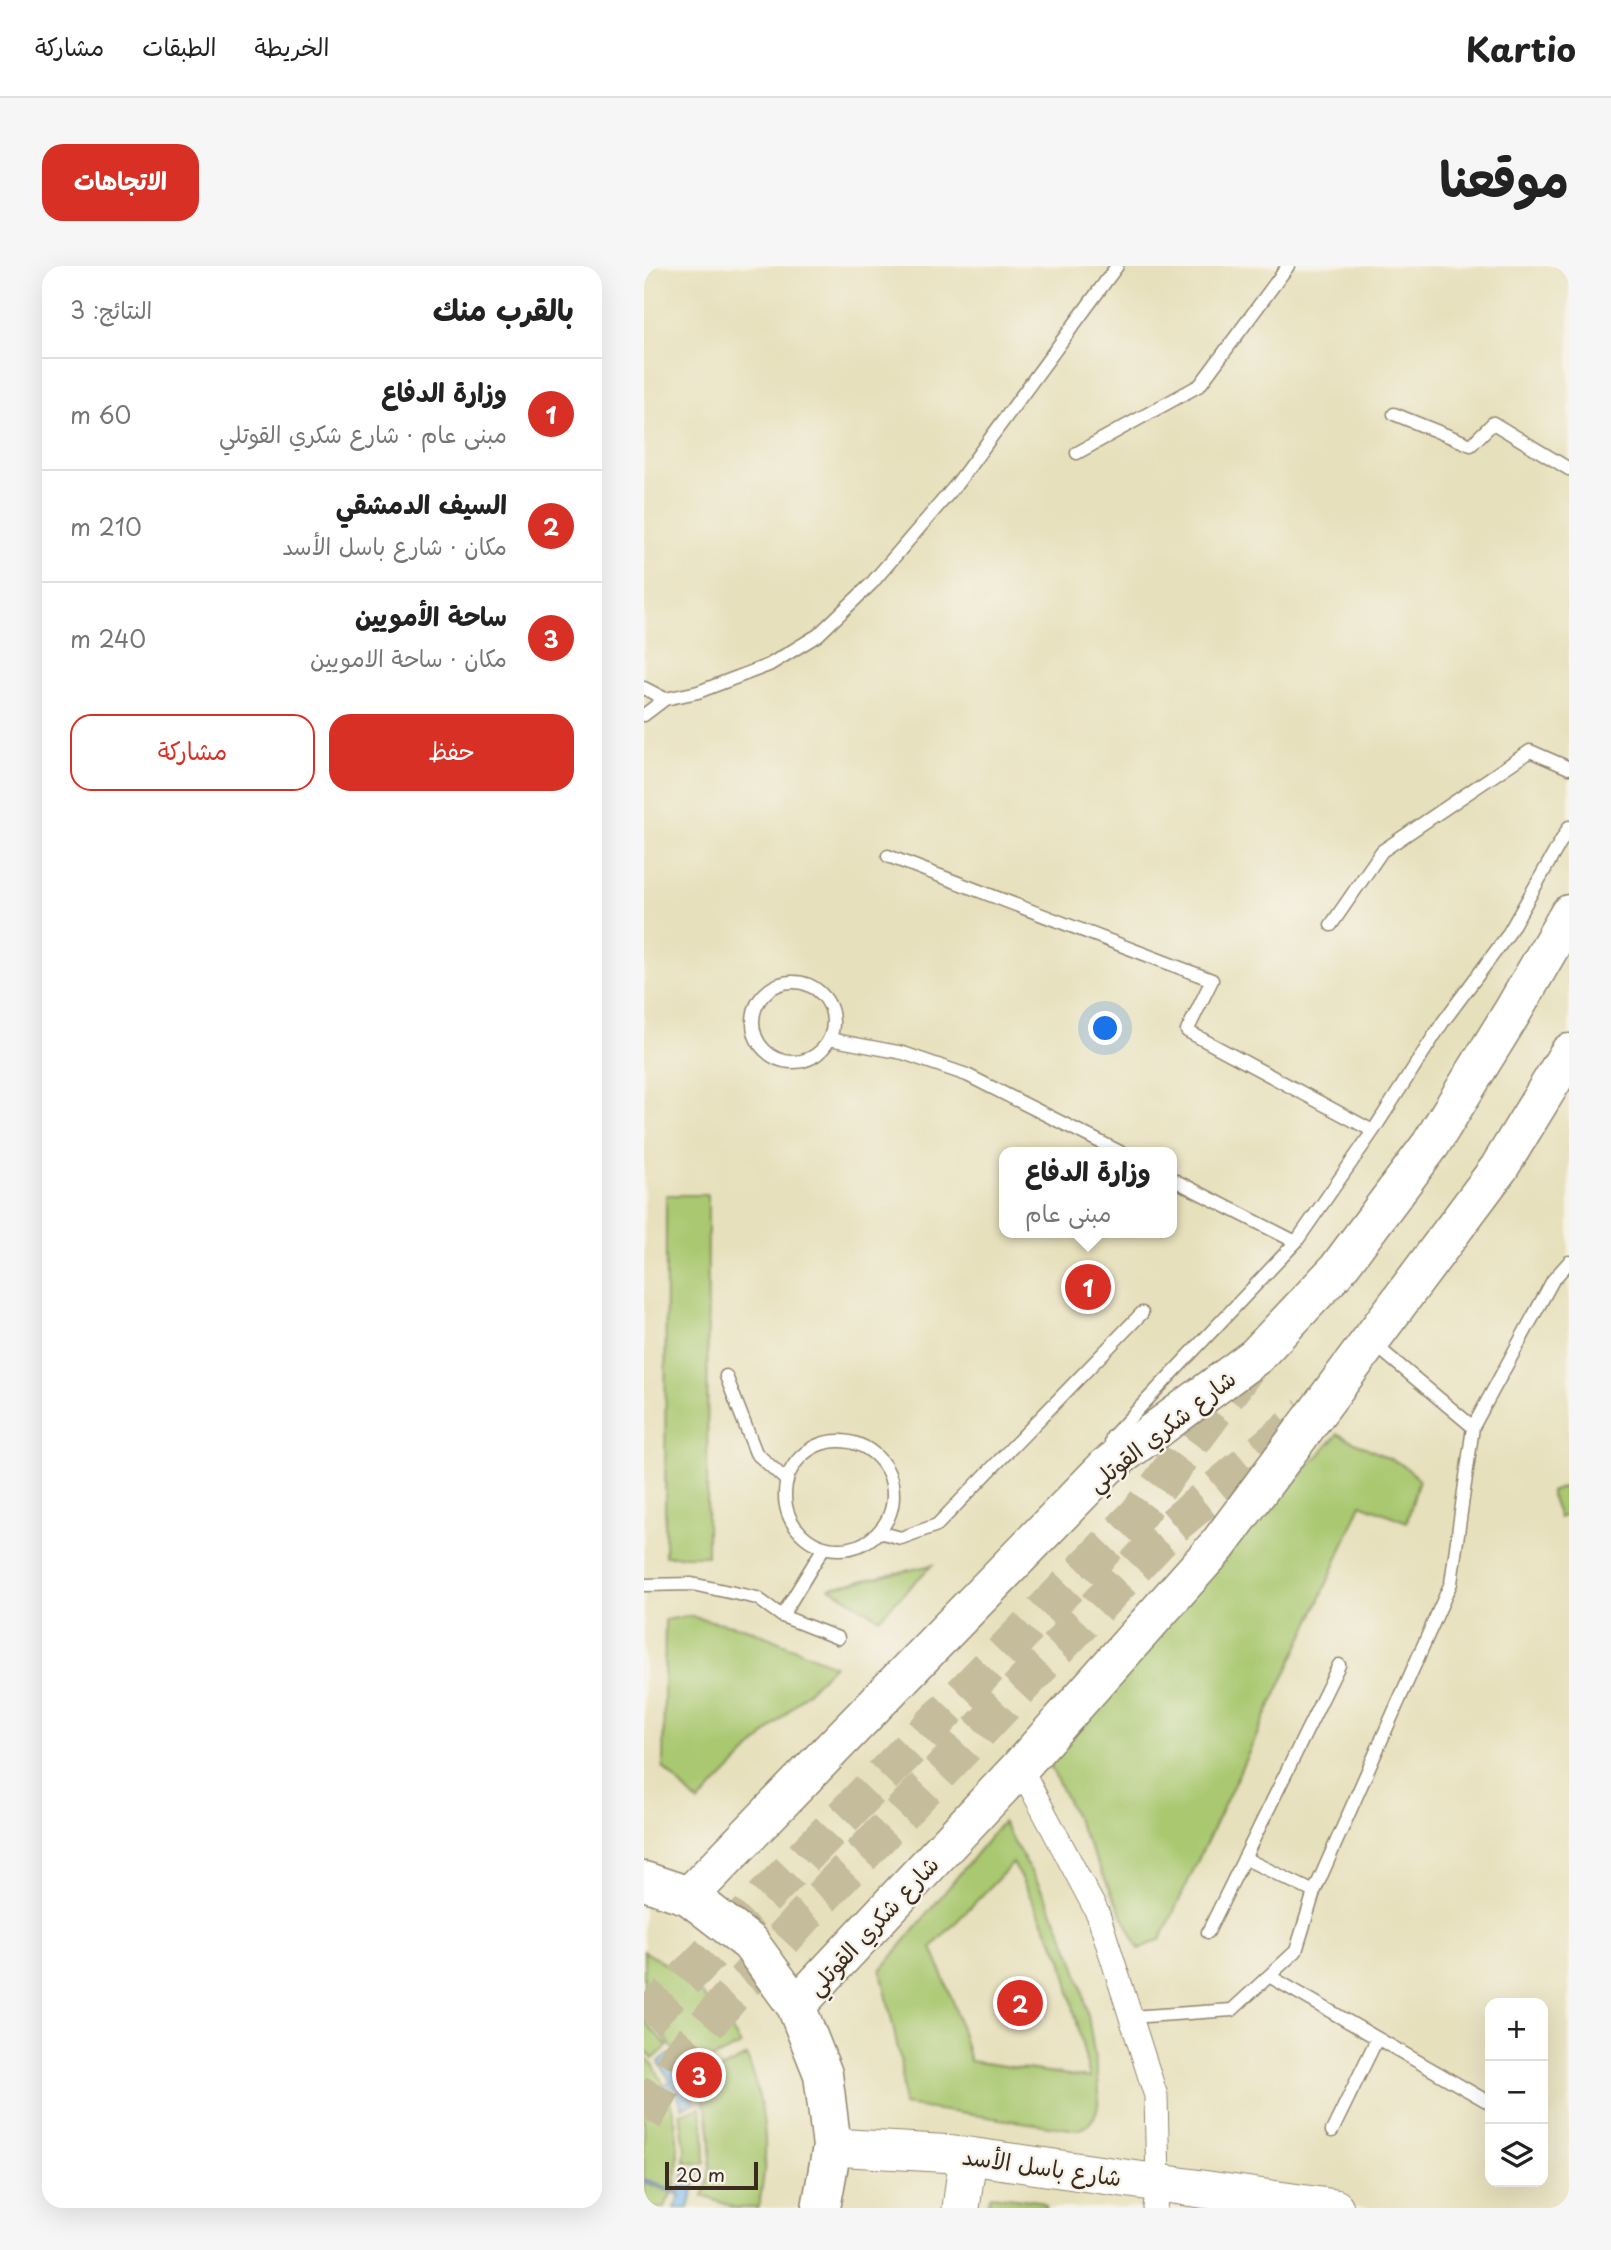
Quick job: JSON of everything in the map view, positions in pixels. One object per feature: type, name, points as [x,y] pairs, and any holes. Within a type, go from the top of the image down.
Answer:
[{"type":"highway","name":"شارع شكري القوتلي","points":[[689,1896],[1107,1466],[1256,1356],[1337,1270],[1431,1144],[1569,914]]},
{"type":"highway","name":"شارع شكري القوتلي","points":[[796,2006],[1020,1767],[1217,1545],[1499,1168],[1569,1053]]},
{"type":"highway","points":[[644,1881],[689,1896],[750,1944],[796,2006],[823,2074],[832,2147],[821,2208]]},
{"type":"main road","name":"شارع باسل الأسد","points":[[832,2147],[968,2156],[1156,2195],[1335,2208]]},
{"type":"main road","points":[[961,2208],[968,2156]]},
{"type":"street","points":[[1020,1767],[1098,1914],[1131,2017],[1156,2096],[1156,2195]]},
{"type":"lane","points":[[644,716],[665,699],[698,692],[769,665],[818,635],[871,584],[956,485],[1117,266]]},
{"type":"lane","points":[[1077,453],[1200,385],[1288,266]]},
{"type":"lane","points":[[1394,414],[1471,445],[1493,424],[1569,468]]},
{"type":"lane","points":[[644,688],[665,699]]},
{"type":"lane","points":[[1331,925],[1382,851],[1530,751],[1569,768]]},
{"type":"lane","points":[[1107,1466],[1112,1437],[1296,1242],[1373,1131],[1443,1022],[1507,936],[1569,827]]},
{"type":"lane","points":[[888,856],[1212,980],[1187,1031],[1373,1131]]},
{"type":"lane","points":[[792,982],[817,990],[826,1000],[831,1012],[829,1039],[811,1058],[786,1062],[774,1058],[763,1050],[756,1039],[754,1013],[759,1001],[767,991],[792,982]]},
{"type":"lane","points":[[829,1039],[903,1053],[967,1075],[1110,1147]]},
{"type":"lane","points":[[1177,1182],[1296,1242]]},
{"type":"lane","points":[[1131,2017],[1232,2010],[1296,1951],[1314,1892],[1451,1583],[1473,1427],[1553,1280],[1569,1262]]},
{"type":"lane","points":[[879,1532],[901,1538],[937,1525],[1142,1313]]},
{"type":"lane","points":[[1370,1342],[1473,1427]]},
{"type":"lane","points":[[726,1376],[756,1453],[787,1481]]},
{"type":"lane","points":[[840,1441],[858,1444],[873,1453],[885,1466],[892,1482],[894,1500],[889,1517],[879,1532],[868,1541],[854,1547],[824,1547],[809,1540],[797,1529],[789,1514],[785,1497],[787,1481],[795,1465],[807,1452],[823,1444],[840,1441]]},
{"type":"lane","points":[[782,1616],[824,1547]]},
{"type":"lane","points":[[644,1585],[692,1584],[757,1598],[782,1616],[838,1638]]},
{"type":"lane","points":[[1208,1932],[1339,1665]]},
{"type":"lane","points":[[1244,1858],[1314,1892]]},
{"type":"lane","points":[[1269,1976],[1485,2100]]},
{"type":"lane","points":[[1332,2130],[1377,2039]]},
{"type":"green space","points":[[666,1195],[708,1195],[707,1556],[665,1556]]},
{"type":"green space","points":[[1338,1434],[1403,1465],[1419,1479],[1407,1522],[1361,1504],[1312,1618],[1161,1939],[1139,1949],[1044,1753]]},
{"type":"green space","points":[[1569,1485],[1569,1514],[1559,1518],[1550,1492]]},
{"type":"green space","points":[[932,1565],[879,1618],[830,1588]]},
{"type":"green space","points":[[687,1616],[746,1628],[834,1665],[698,1803],[663,1767],[665,1620]]},
{"type":"green space","points":[[1002,1822],[1052,1909],[1079,1977],[1098,2079],[1099,2100],[1093,2118],[1077,2130],[903,2105],[902,2068],[881,1970]],"holes":[[[1013,1863],[1062,1959],[1090,2078],[970,2061],[954,2004],[932,1947]]]},
{"type":"green space","points":[[644,1951],[687,1980],[721,2016],[741,2045],[688,2070],[661,2032],[644,2017]]},
{"type":"green space","points":[[644,2021],[668,2046],[653,2059],[644,2048]]},
{"type":"green space","points":[[644,2056],[654,2065],[664,2086],[644,2095]]},
{"type":"green space","points":[[747,2056],[762,2113],[764,2168],[758,2208],[736,2208],[703,2196],[710,2170],[709,2121],[694,2082]]},
{"type":"green space","points":[[667,2090],[677,2140],[674,2190],[644,2179],[644,2100]]},
{"type":"green space","points":[[700,2108],[705,2162],[684,2162],[685,2148],[680,2113]]},
{"type":"green space","points":[[644,2182],[672,2192],[664,2208],[644,2208]]},
{"type":"green space","points":[[991,2195],[1039,2201],[1045,2204],[1045,2208],[986,2208]]},
{"type":"water","points":[[670,2054],[695,2103],[682,2107],[674,2086],[644,2100],[644,2095],[671,2082],[659,2062]]},
{"type":"water","points":[[685,2170],[699,2171],[689,2208],[674,2208],[680,2195],[644,2182],[644,2179],[680,2192]]},
{"type":"tunnel","points":[[644,2021],[1138,1514],[1248,1366]]},
{"type":"tunnel","points":[[644,2119],[680,2056],[818,1901],[1174,1525],[1307,1414]]},
{"type":"place","name":"وزارة الدفاع","points":[[1088,1287]]},
{"type":"place","name":"السيف الدمشقي","points":[[1020,2003]]},
{"type":"place","name":"ساحة الأمويين","points":[[699,2075]]}]
